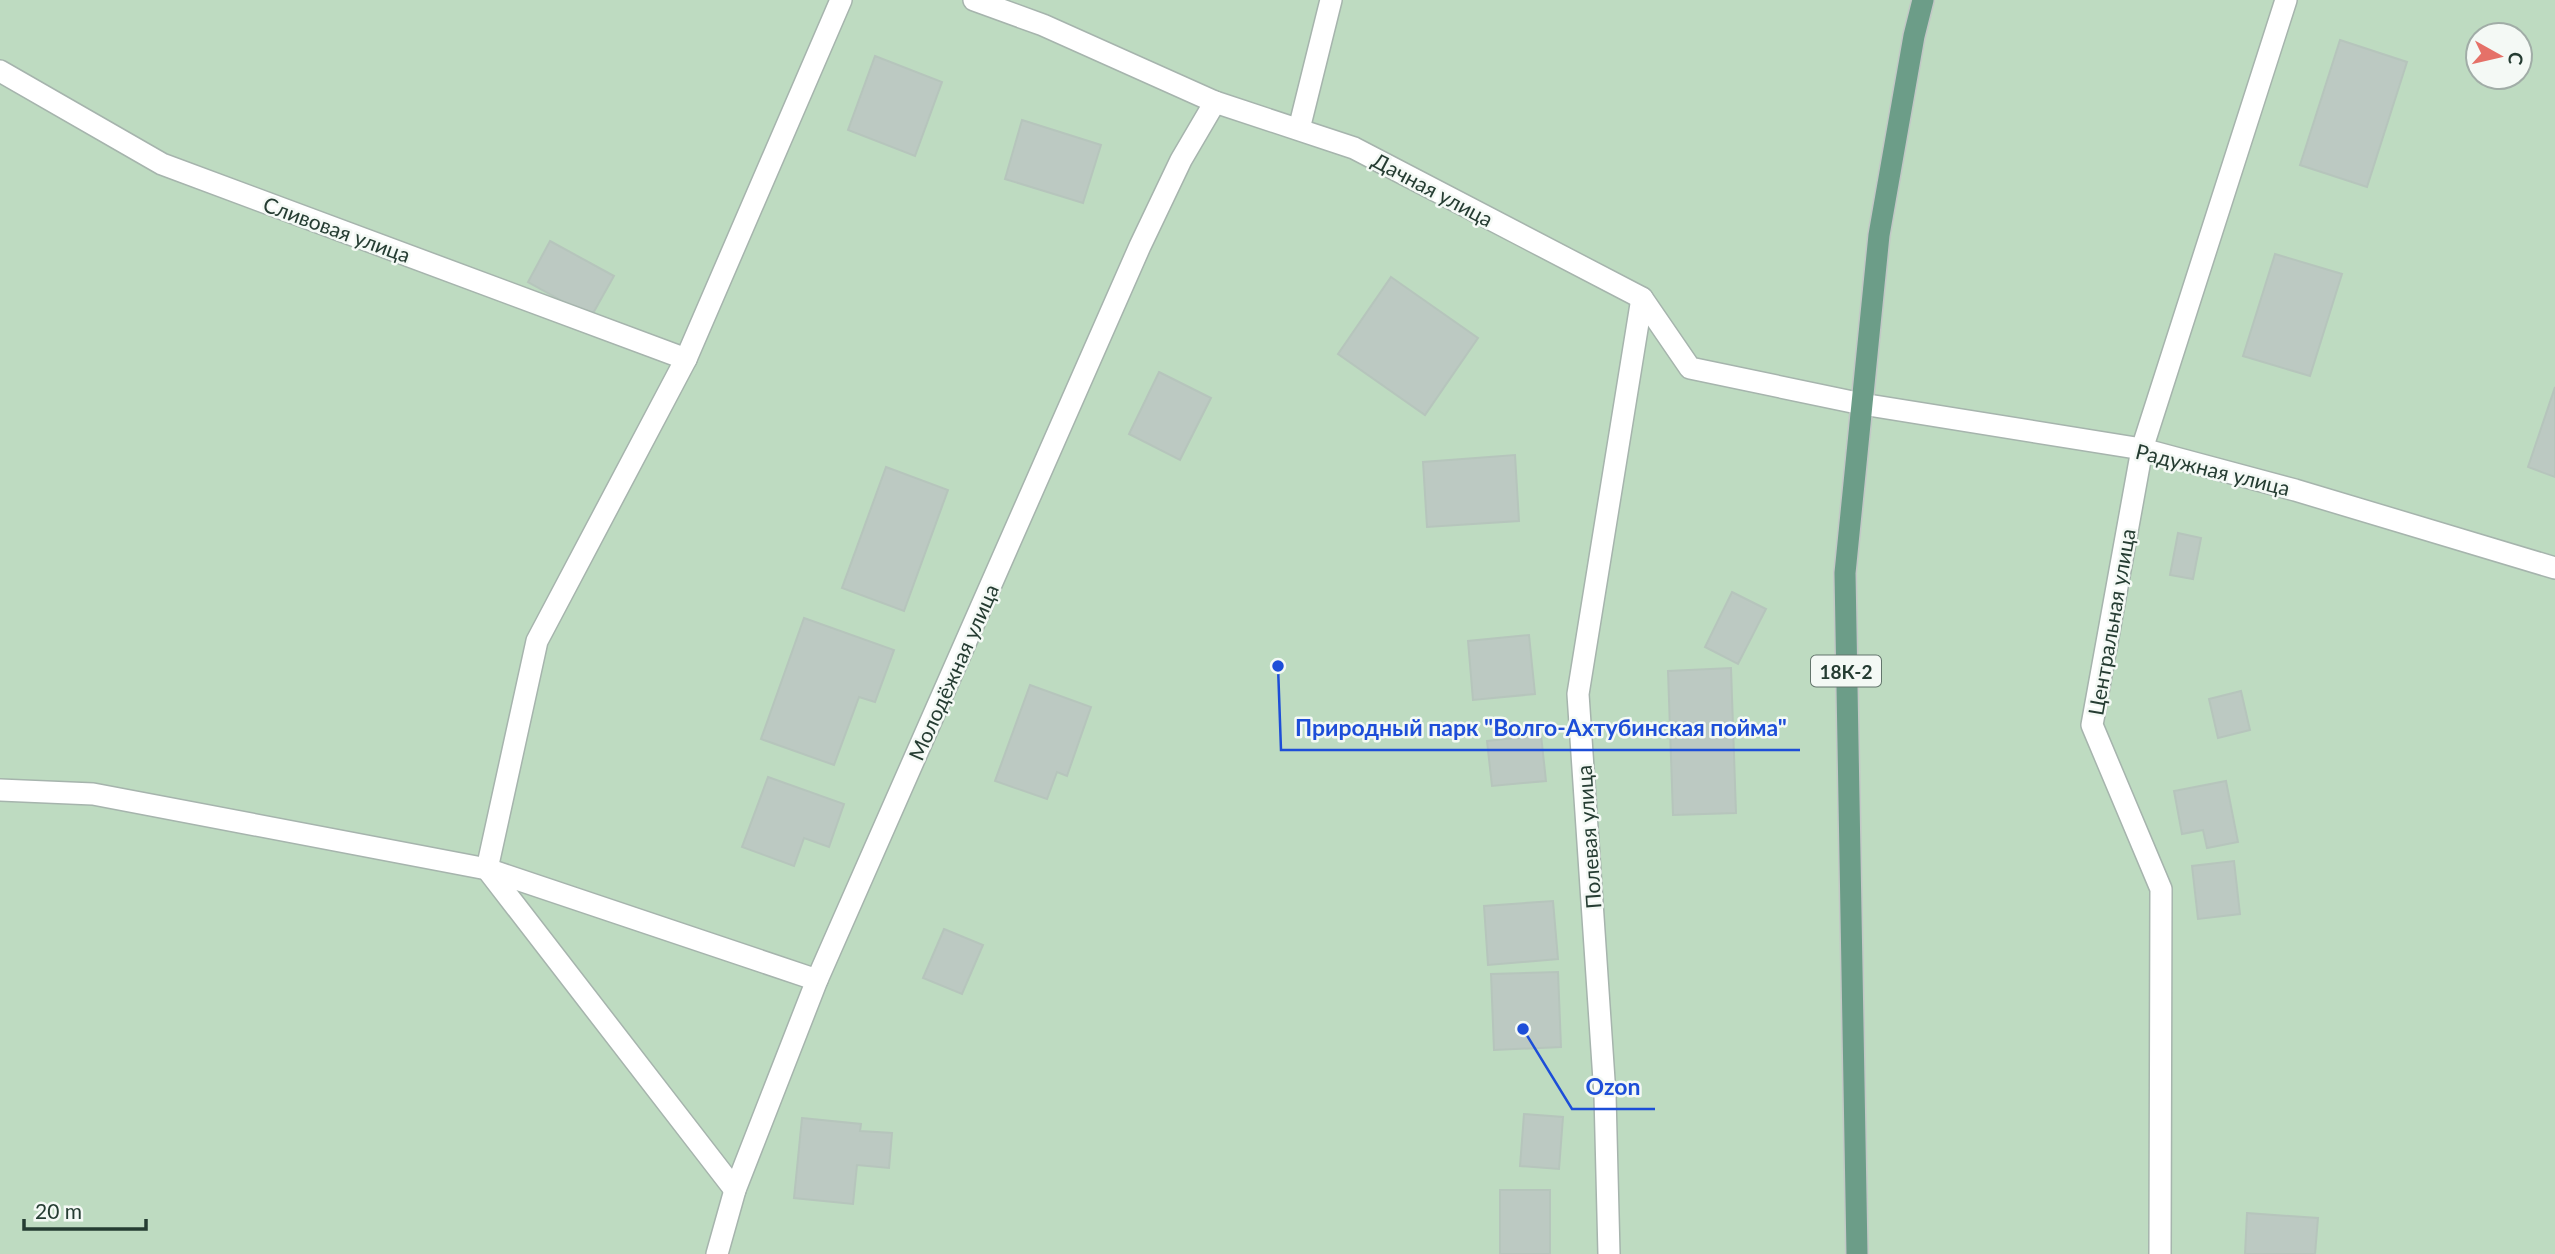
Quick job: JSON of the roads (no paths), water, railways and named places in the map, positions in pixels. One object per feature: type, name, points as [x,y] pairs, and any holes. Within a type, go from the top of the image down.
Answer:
[{"type":"main road","name":"18К-2","points":[[1857,1254],[1845,573],[1879,235],[1914,36],[1923,0]]},
{"type":"street","points":[[487,869],[537,641],[686,359],[841,0]]},
{"type":"street","name":"Дачная улица","points":[[974,0],[1043,25],[1215,102],[1354,148],[1642,298],[1690,369],[1862,404]]},
{"type":"street","points":[[1299,129],[1331,0]]},
{"type":"street","name":"Центральная улица","points":[[2160,1254],[2161,889],[2092,725],[2142,449],[2286,0]]},
{"type":"street","name":"Сливовая улица","points":[[0,71],[162,164],[686,359]]},
{"type":"street","name":"Молодёжная улица","points":[[717,1254],[736,1190],[817,980],[1140,246],[1181,160],[1215,102]]},
{"type":"street","name":"Полевая улица","points":[[1609,1254],[1605,1095],[1578,694],[1642,298]]},
{"type":"street","name":"Радужная улица","points":[[1862,404],[2142,449],[2295,490],[2555,568]]},
{"type":"street","points":[[0,790],[93,794],[487,869],[817,980]]},
{"type":"street","points":[[487,869],[736,1190]]},
{"type":"place","name":"Природный парк \"Волго-Ахтубинская пойма\"","points":[[1278,666]]},
{"type":"place","name":"Ozon","points":[[1523,1029]]}]
